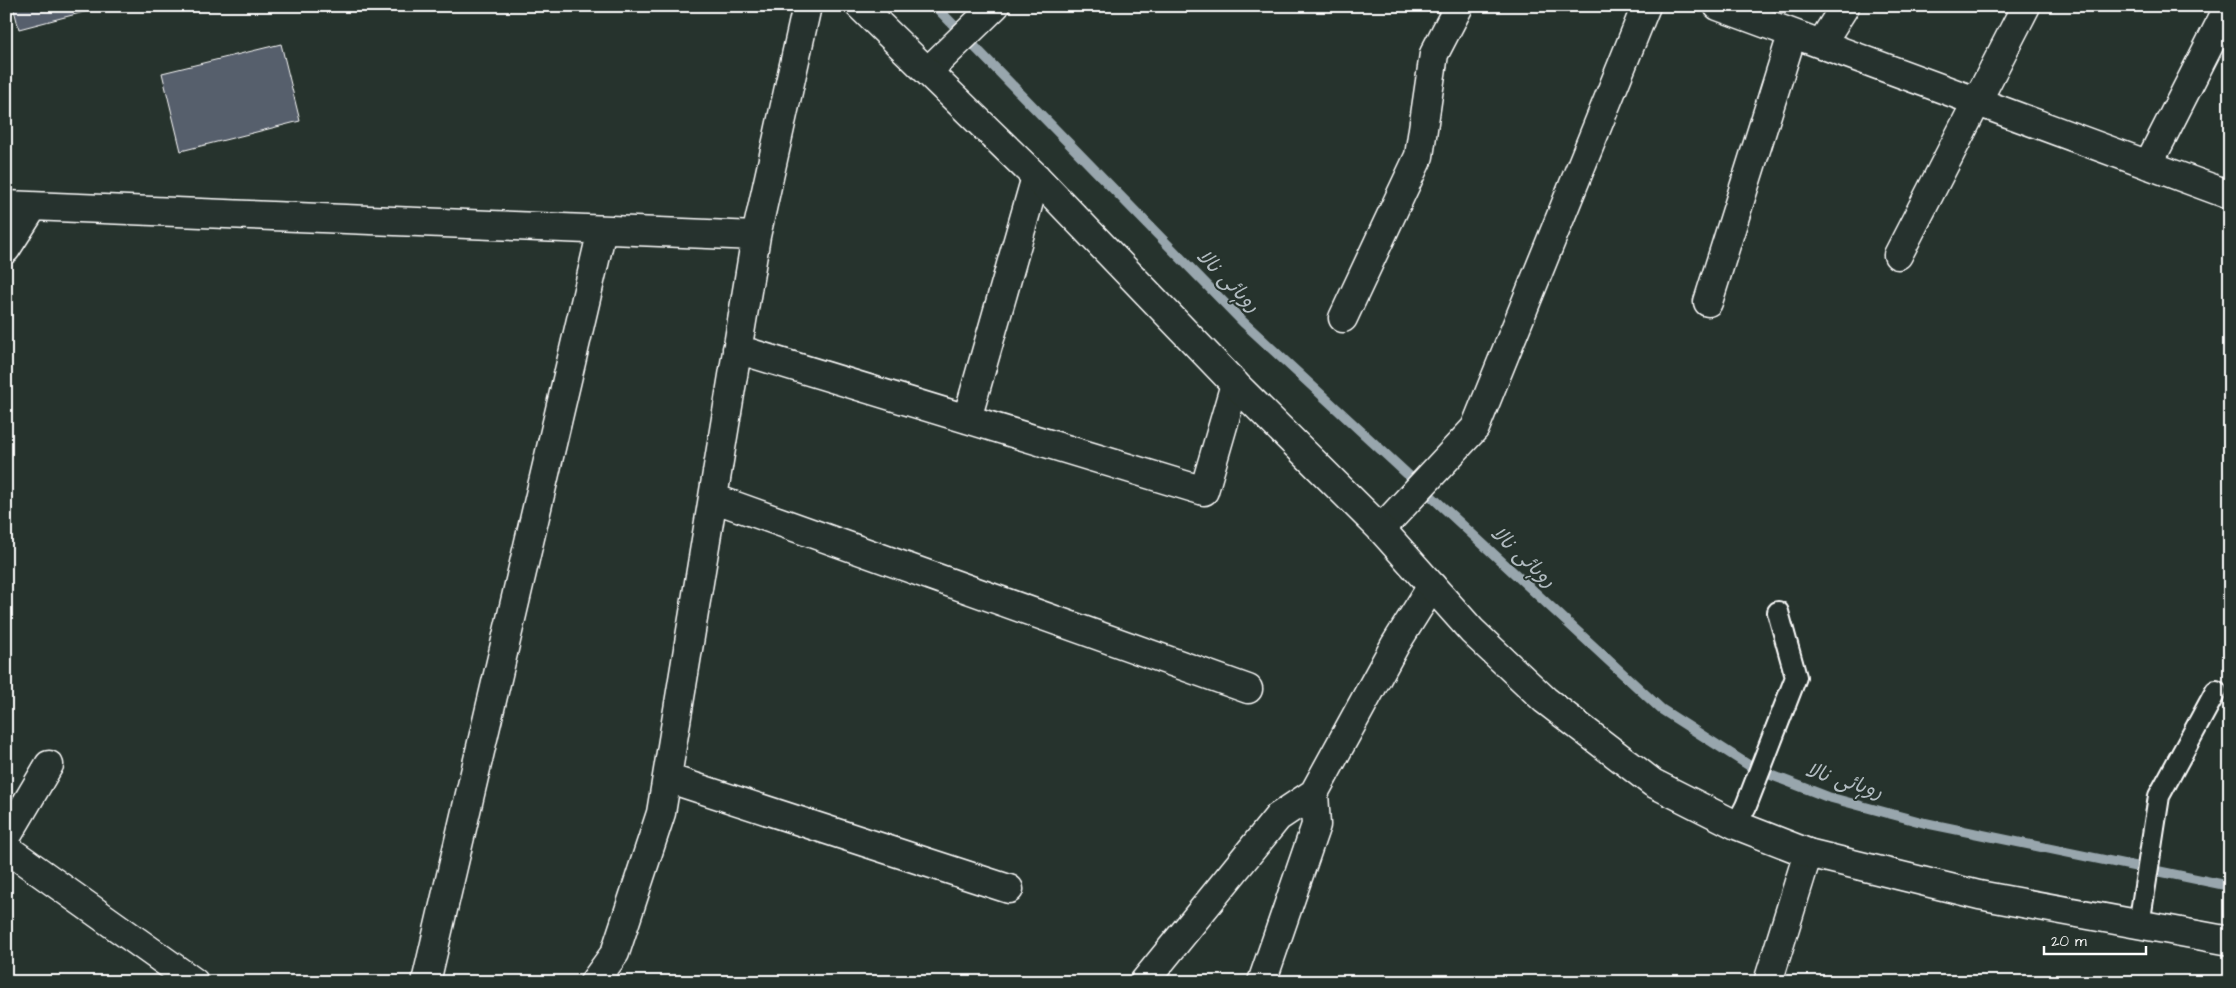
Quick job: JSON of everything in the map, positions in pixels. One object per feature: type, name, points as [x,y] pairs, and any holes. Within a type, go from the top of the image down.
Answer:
[{"type":"street","points":[[594,982],[614,953],[661,813],[756,236],[807,6]]},
{"type":"street","points":[[860,6],[936,63],[1036,177],[1235,384],[1381,529],[1472,631],[1545,700],[1653,783],[1741,816],[1808,853],[1979,895],[2140,914],[2230,941]]},
{"type":"street","points":[[936,63],[995,6]]},
{"type":"street","points":[[1343,318],[1419,156],[1434,54],[1459,6]]},
{"type":"street","points":[[1381,529],[1475,428],[1646,6]]},
{"type":"street","points":[[1718,6],[1792,35],[2230,195]]},
{"type":"street","points":[[1821,44],[1845,6]]},
{"type":"street","points":[[1898,256],[2026,6]]},
{"type":"street","points":[[2148,165],[2229,6]]},
{"type":"street","points":[[1708,302],[1792,35]]},
{"type":"street","points":[[967,419],[1036,177]]},
{"type":"street","points":[[6,205],[756,236]]},
{"type":"street","points":[[6,249],[33,207]]},
{"type":"street","points":[[426,982],[602,230]]},
{"type":"street","points":[[737,349],[1204,491],[1235,384]]},
{"type":"street","points":[[713,498],[1248,689]]},
{"type":"street","points":[[1144,982],[1278,817],[1314,793],[1394,644],[1432,586]]},
{"type":"street","points":[[6,838],[49,765]]},
{"type":"street","points":[[667,778],[1009,889]]},
{"type":"street","points":[[1262,982],[1316,825],[1314,793]]},
{"type":"street","points":[[6,848],[194,982]]},
{"type":"street","points":[[1768,982],[1808,853]]},
{"type":"lane","points":[[1741,816],[1796,677],[1778,612]]},
{"type":"lane","points":[[2140,914],[2159,796],[2216,690]]},
{"type":"building","points":[[13,6],[107,6],[19,29]]},
{"type":"building","points":[[281,44],[300,121],[181,151],[162,73]]},
{"type":"waterway","name":"روہائی نالا","points":[[935,6],[1243,322],[1661,709],[1753,768],[1828,797],[1925,823],[2230,886]]}]
